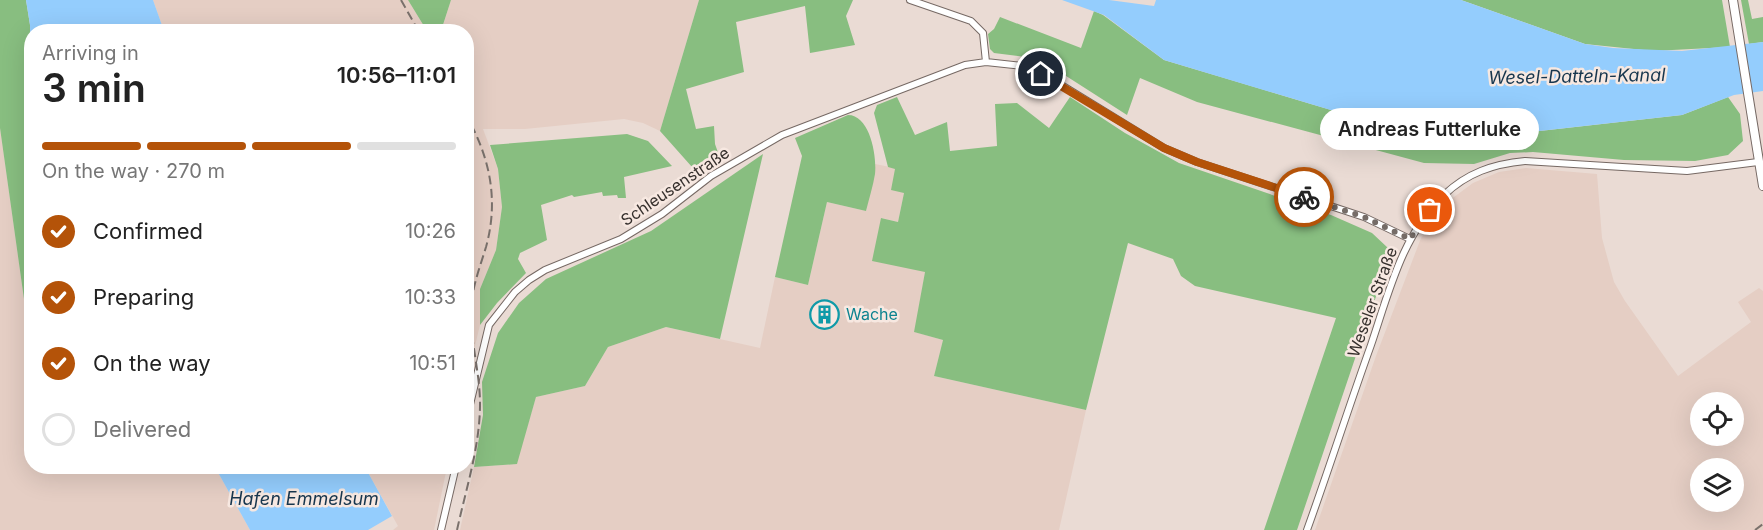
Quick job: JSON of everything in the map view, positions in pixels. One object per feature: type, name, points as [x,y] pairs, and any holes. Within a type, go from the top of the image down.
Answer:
[{"type":"street","points":[[910,0],[971,21],[983,33],[986,62]]},
{"type":"street","points":[[1733,0],[1763,186]]},
{"type":"street","name":"Schleusenstraße","points":[[474,388],[489,325],[515,292],[529,280],[545,270],[621,238],[662,214],[711,176],[792,130],[946,70],[986,62],[1023,66],[1041,74],[1164,148],[1197,162],[1364,217],[1410,239]]},
{"type":"street","name":"Weseler Straße","points":[[1307,530],[1403,252],[1430,210],[1460,182],[1479,170],[1500,163],[1525,161],[1688,171],[1758,162]]},
{"type":"street","points":[[441,530],[454,474]]},
{"type":"shaded area","points":[[153,0],[408,0],[423,24],[162,24]]},
{"type":"shaded area","points":[[451,0],[699,0],[660,131],[643,123],[624,119],[525,129],[483,129],[498,169],[502,207],[496,250],[480,289],[480,325],[474,350],[474,24],[444,24]]},
{"type":"shaded area","points":[[0,128],[24,299],[24,474],[219,474],[250,530],[0,530]]},
{"type":"shaded area","points":[[875,164],[895,168],[904,193],[898,222],[882,218],[925,272],[915,332],[943,340],[934,376],[1086,410],[1059,530],[460,530],[474,467],[516,464],[536,397],[585,386],[608,347],[666,327],[760,348],[775,277],[808,285],[827,202],[866,211]]},
{"type":"shaded area","points":[[1526,168],[1597,174],[1602,238],[1614,282],[1678,376],[1751,322],[1738,302],[1759,288],[1763,291],[1763,530],[1315,530],[1376,356],[1421,238],[1450,200],[1473,183],[1499,172]]},
{"type":"shaded area","points":[[369,474],[446,474],[434,530],[393,530],[398,526]]},
{"type":"green space","points":[[0,0],[26,0],[30,24],[24,24],[24,299],[0,128]]},
{"type":"green space","points":[[408,0],[451,0],[443,24],[423,24]]},
{"type":"green space","points":[[699,0],[853,0],[846,16],[855,45],[810,53],[805,6],[736,22],[744,72],[686,89],[696,129],[714,126],[715,144],[721,161],[705,172],[692,167],[660,131]]},
{"type":"green space","points":[[1461,0],[1722,0],[1730,47],[1653,51],[1585,44]]},
{"type":"green space","points":[[1741,0],[1748,0],[1752,19],[1763,17],[1763,42],[1749,44]]},
{"type":"green space","points":[[1094,11],[1103,15],[1164,60],[1428,139],[1449,141],[1682,115],[1728,97],[1740,114],[1743,141],[1728,155],[1695,161],[1624,160],[1533,152],[1510,153],[1474,164],[1424,163],[1197,102],[1140,78],[1127,115],[1063,74],[1025,57],[994,53],[990,49],[988,34],[994,29],[1000,17],[1081,48]]},
{"type":"green space","points":[[897,97],[915,135],[947,122],[950,151],[997,146],[995,104],[1017,103],[1049,128],[1070,97],[1125,133],[1179,163],[1331,215],[1372,233],[1388,248],[1388,261],[1297,530],[1264,530],[1336,318],[1195,286],[1181,276],[1173,259],[1128,243],[1086,410],[934,376],[943,340],[914,332],[925,272],[872,261],[881,218],[898,222],[904,193],[891,190],[895,169],[888,167],[874,113],[877,105]]},
{"type":"green space","points":[[848,115],[856,117],[867,129],[875,157],[875,174],[866,211],[827,202],[808,285],[775,277],[802,156],[795,138]]},
{"type":"green space","points":[[627,134],[648,141],[672,166],[624,177],[626,198],[618,198],[617,195],[603,196],[602,192],[574,197],[572,195],[541,205],[547,240],[520,253],[518,259],[526,273],[497,303],[480,325],[480,289],[496,250],[502,207],[498,169],[490,145]]},
{"type":"green space","points":[[763,154],[720,339],[666,327],[608,347],[585,386],[536,397],[517,464],[474,467],[483,415],[482,382],[498,333],[519,303],[546,279],[651,231]]},
{"type":"water","points":[[26,0],[153,0],[162,24],[30,24]]},
{"type":"water","name":"Wesel-Datteln-Kanal","points":[[1062,0],[1109,0],[1154,6],[1156,0],[1461,0],[1585,44],[1613,48],[1682,51],[1763,42],[1763,91],[1734,95],[1682,115],[1434,141],[1164,60],[1104,15]]},
{"type":"water","name":"Hafen Emmelsum","points":[[219,474],[369,474],[392,516],[368,530],[250,530]]},
{"type":"railway","points":[[401,0],[414,24]]},
{"type":"railway","points":[[474,131],[490,179],[492,212],[490,230],[474,291]]},
{"type":"railway","points":[[474,348],[480,404],[474,457]]},
{"type":"railway","points":[[457,530],[470,474]]},
{"type":"railway","points":[[1755,530],[1763,524]]},
{"type":"way so far","points":[[1304,197],[1364,217],[1410,239],[1430,210]]},
{"type":"place","name":"Andreas Futterluke","points":[[1430,210]]},
{"type":"place","name":"Wache","points":[[825,314]]},
{"type":"route","points":[[1041,74],[1164,148],[1197,162],[1304,197]]}]
